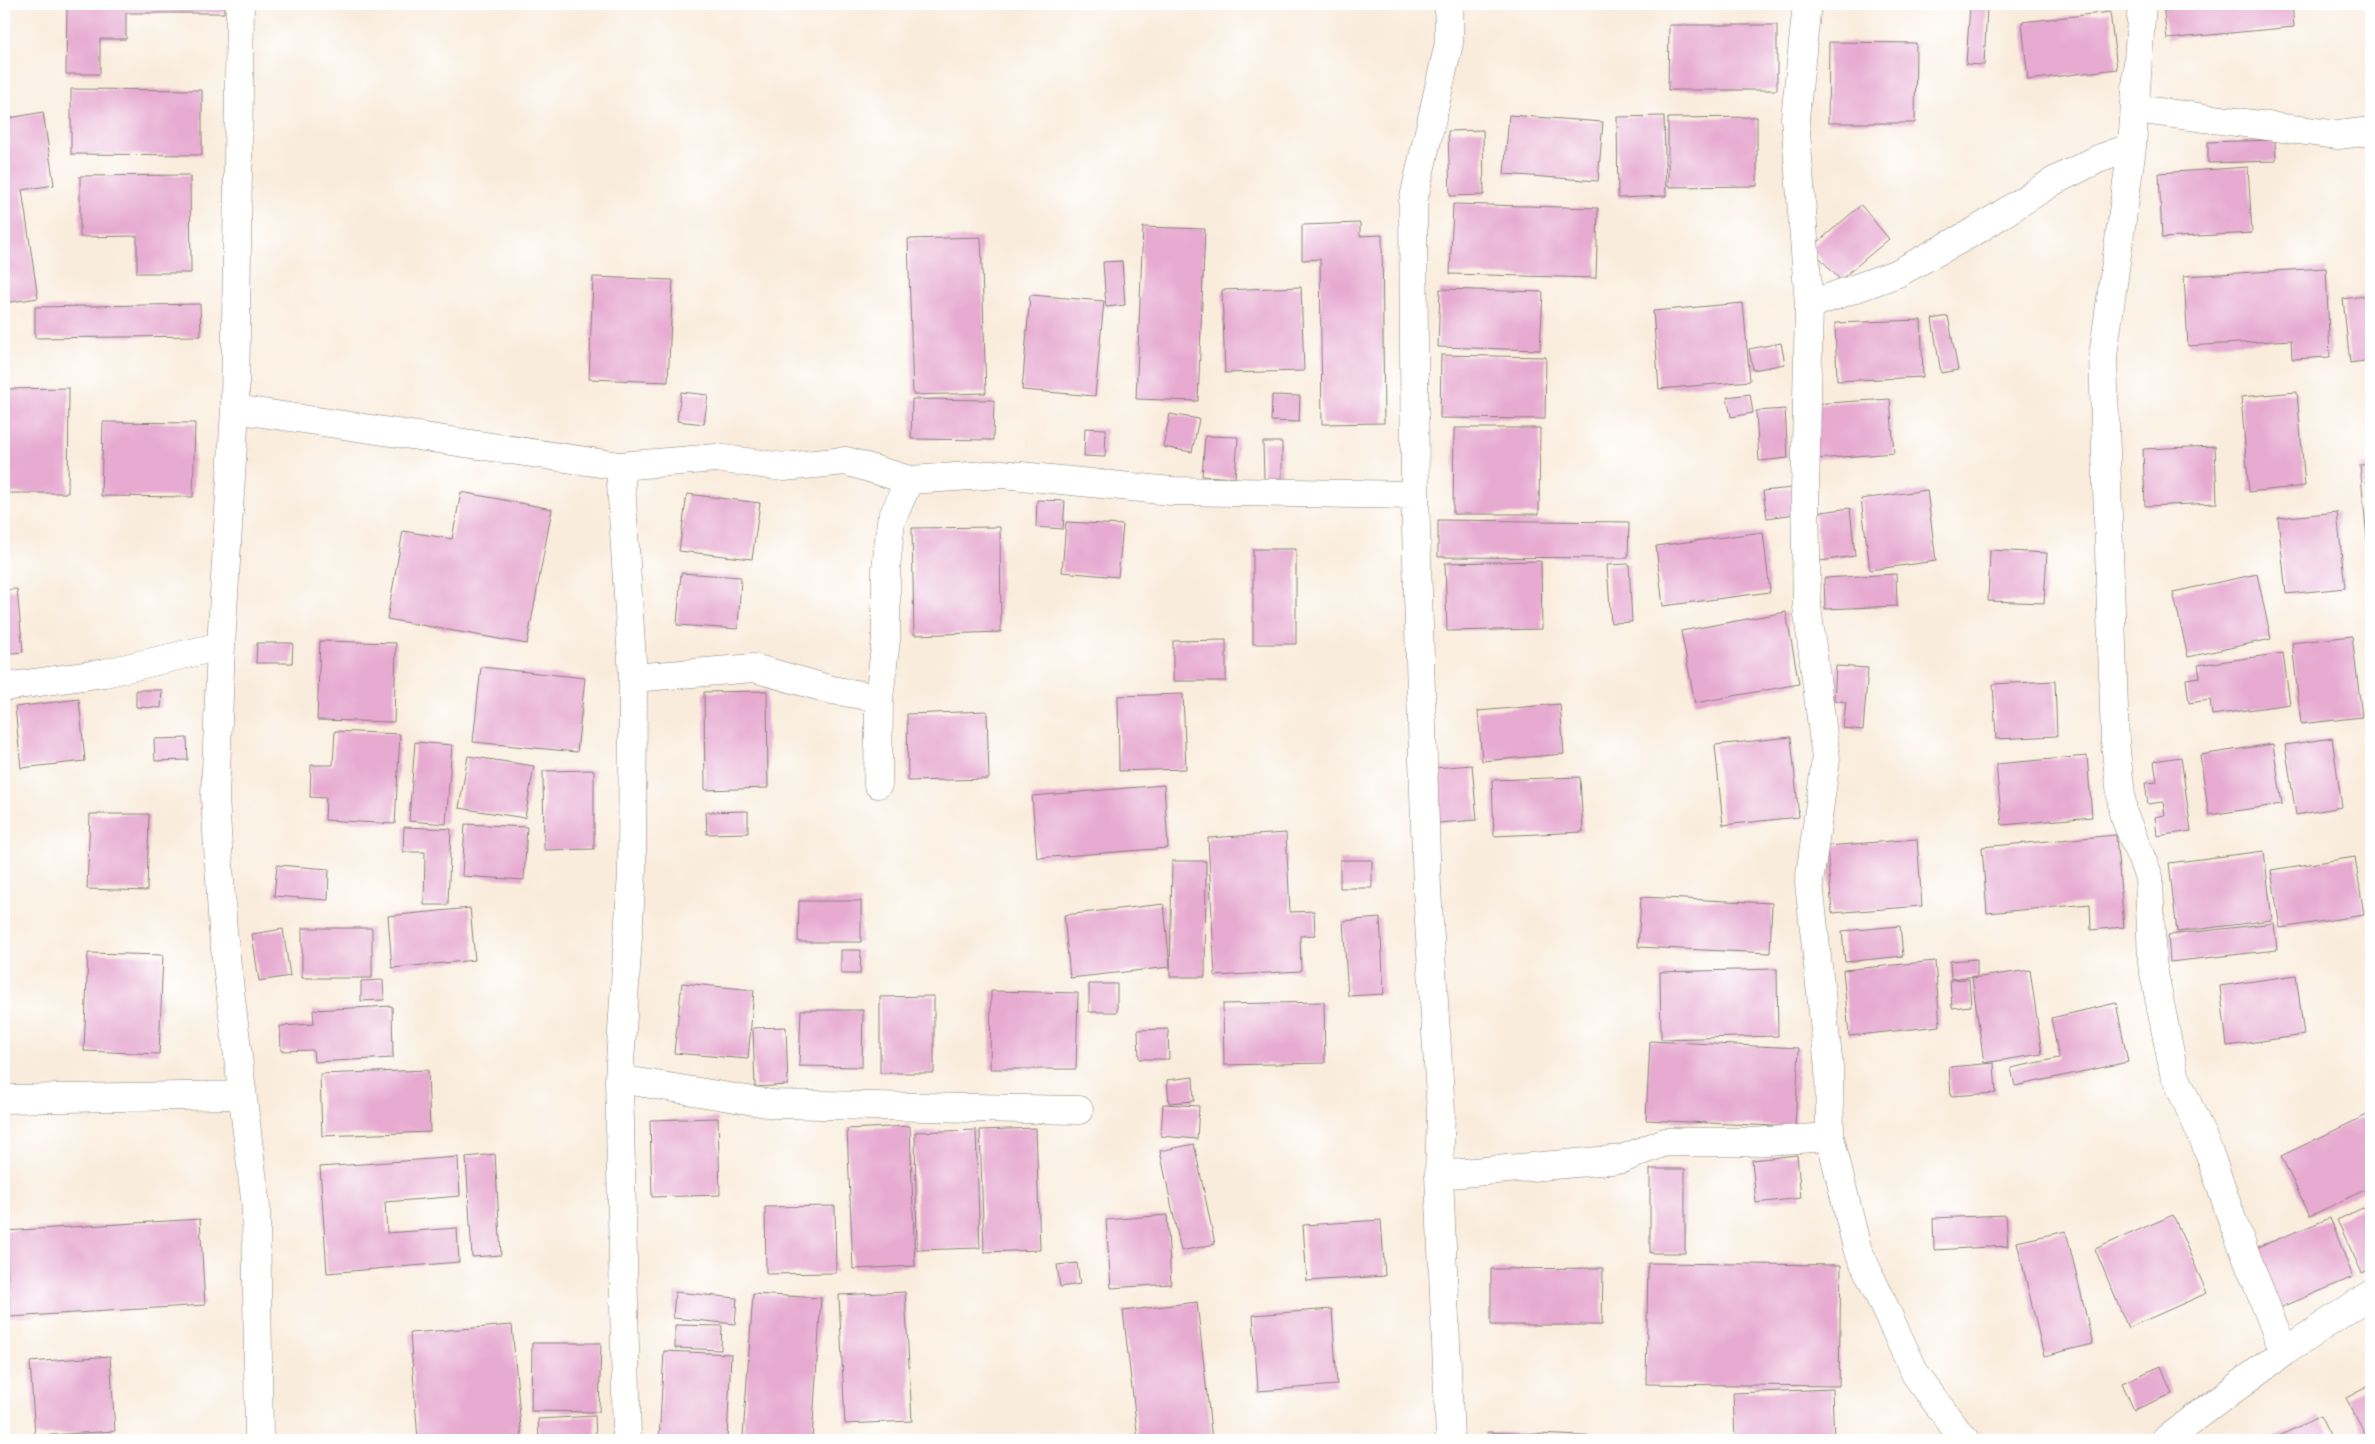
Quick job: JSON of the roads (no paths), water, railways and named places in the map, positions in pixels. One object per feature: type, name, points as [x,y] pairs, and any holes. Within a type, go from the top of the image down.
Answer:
[{"type":"street","points":[[240,4],[235,409],[221,646],[215,798],[223,932],[256,1207],[259,1440]]},
{"type":"street","points":[[1449,4],[1448,43],[1413,202],[1415,495],[1426,890],[1442,1112],[1439,1175],[1450,1440]]},
{"type":"street","points":[[1807,4],[1795,118],[1809,305],[1805,495],[1807,606],[1826,759],[1809,883],[1829,1068],[1830,1138],[1856,1248],[1916,1375],[1966,1440]]},
{"type":"street","points":[[2142,4],[2132,147],[2103,356],[2115,742],[2123,814],[2149,877],[2152,963],[2174,1073],[2209,1152],[2234,1225],[2284,1352]]},
{"type":"street","points":[[2135,109],[2338,134],[2371,131]]},
{"type":"street","points":[[1809,305],[1898,272],[1977,230],[2054,181],[2098,159],[2132,147]]},
{"type":"street","points":[[235,409],[620,466],[716,458],[784,467],[846,461],[909,480],[1002,474],[1171,491],[1415,495]]},
{"type":"street","points":[[620,466],[633,678],[632,873],[619,1079],[627,1440]]},
{"type":"street","points":[[878,784],[879,698],[886,639],[886,568],[891,521],[909,480]]},
{"type":"street","points":[[4,687],[105,673],[221,646]]},
{"type":"street","points":[[633,678],[754,668],[832,690],[879,698]]},
{"type":"street","points":[[619,1079],[772,1104],[1079,1110]]},
{"type":"street","points":[[4,1099],[242,1095]]},
{"type":"street","points":[[1439,1175],[1622,1159],[1665,1142],[1751,1142],[1830,1138]]},
{"type":"street","points":[[2170,1439],[2284,1352],[2371,1294]]}]
